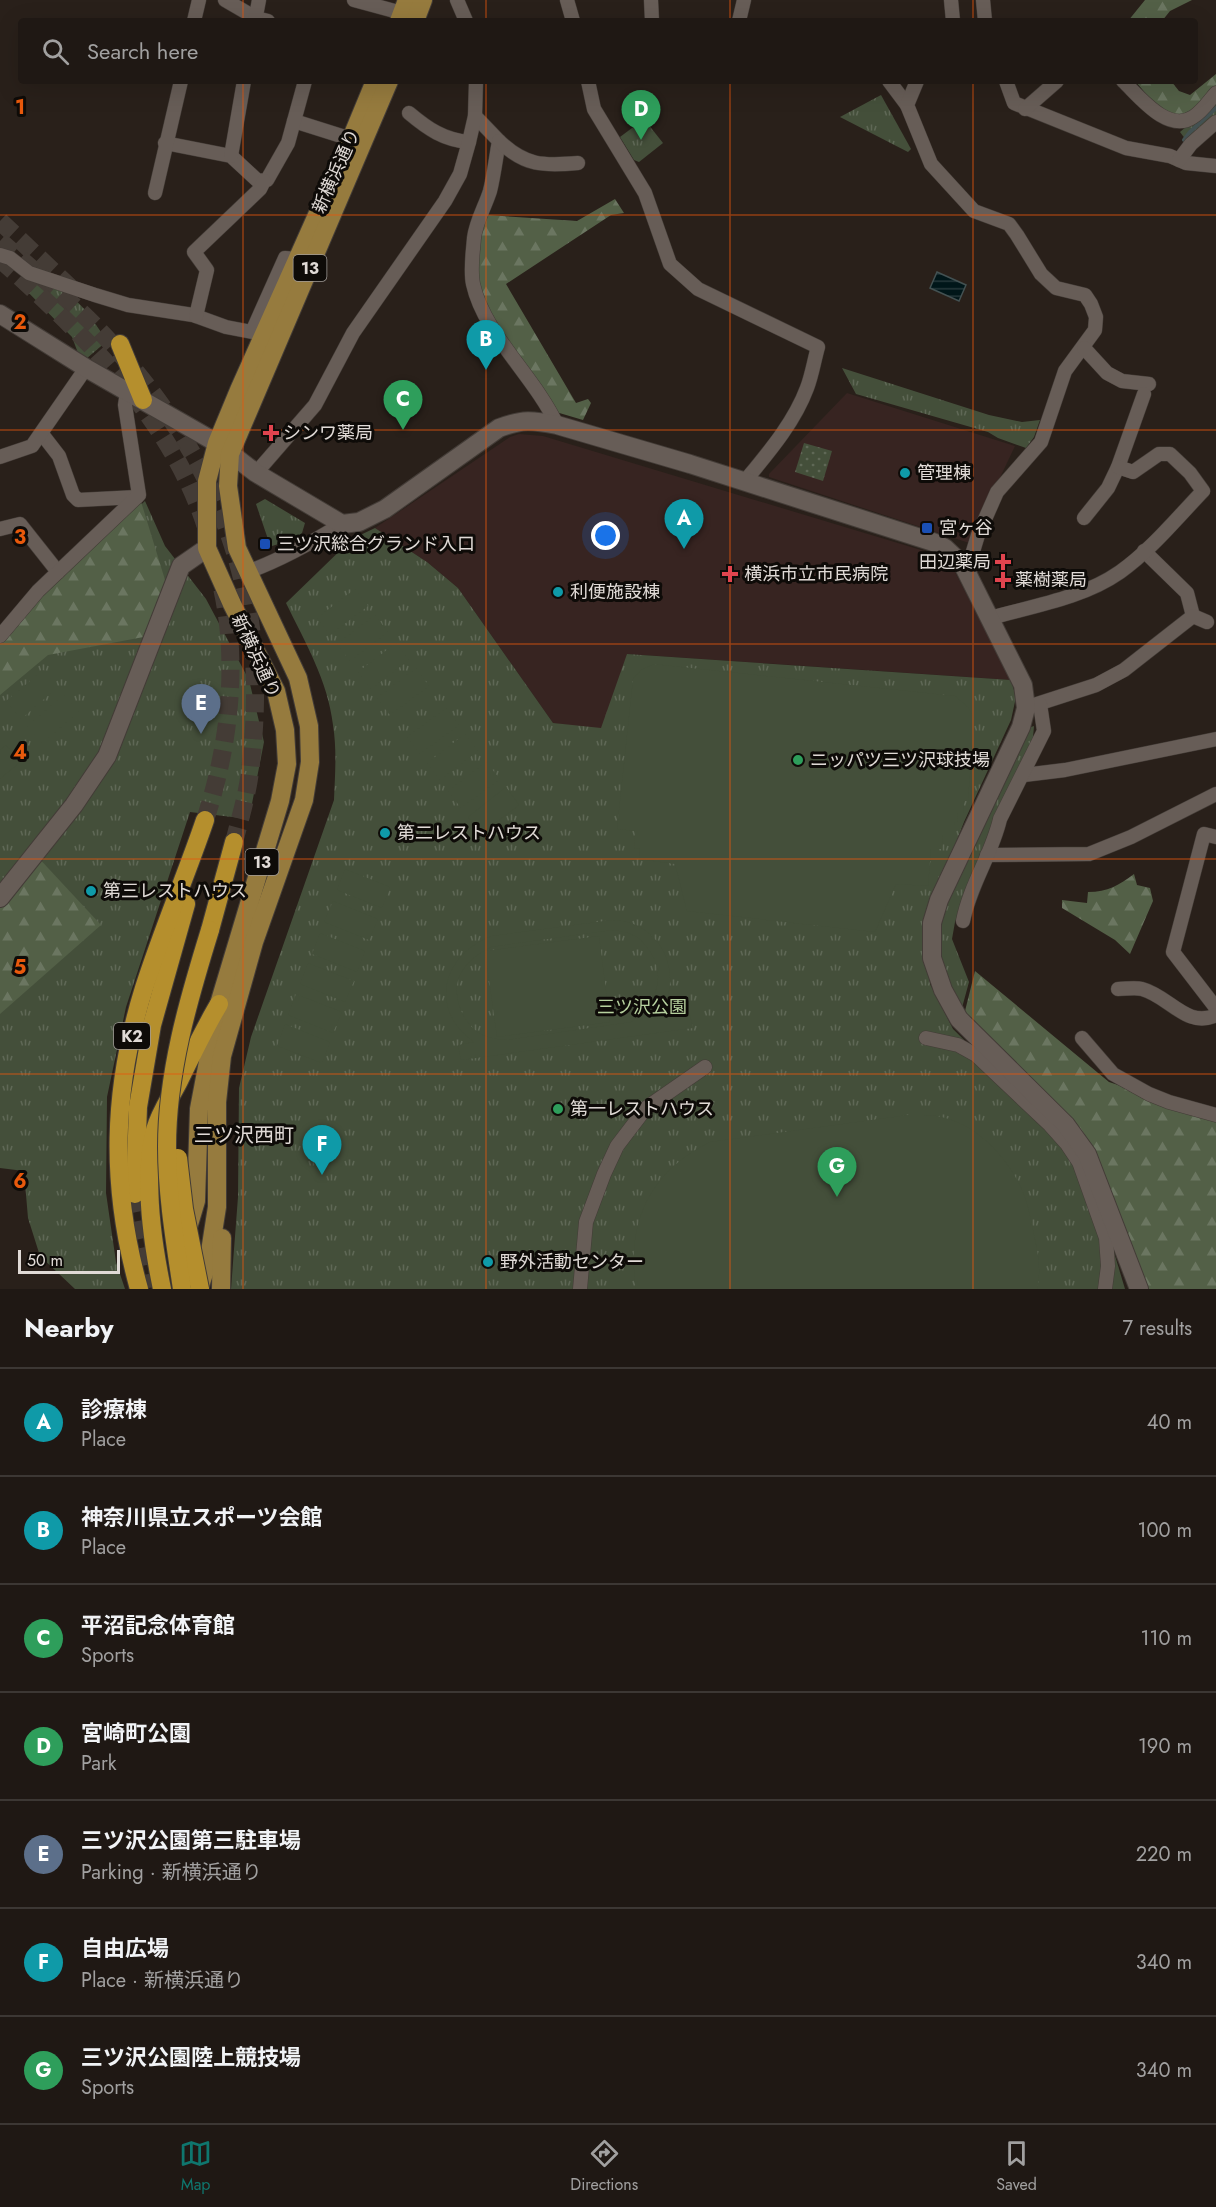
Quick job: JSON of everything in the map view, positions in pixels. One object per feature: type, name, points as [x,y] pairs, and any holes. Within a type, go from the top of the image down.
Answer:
[{"type":"highway","points":[[120,344],[135,396]]},
{"type":"highway","name":"K2","points":[[135,1194],[138,1107],[152,1026],[207,820],[144,989],[130,1045],[123,1086],[117,1143],[118,1172],[131,1262],[139,1289]]},
{"type":"highway","points":[[182,1289],[172,1223],[167,1145],[172,1085],[187,1004],[234,842]]},
{"type":"highway","points":[[187,1004],[177,1098],[178,1153],[184,1209],[199,1289]]},
{"type":"highway","points":[[162,1289],[155,1258],[151,1178],[155,1131],[161,1112],[183,1074],[204,1028],[219,1004]]},
{"type":"main road","points":[[406,14],[423,0]]},
{"type":"main road","name":"新横浜通り","points":[[199,1289],[209,1258],[217,1204],[217,1102],[222,1056],[254,942],[304,800],[310,762],[309,726],[298,678],[237,548],[224,449],[296,260],[374,84]]},
{"type":"main road","name":"新横浜通り","points":[[167,1289],[174,1278],[196,1201],[199,1109],[219,1004],[280,801],[287,764],[285,730],[276,691],[232,604],[207,548],[207,482],[224,449],[388,84]]},
{"type":"main road","points":[[217,1204],[222,1223],[221,1289]]},
{"type":"street","points":[[196,18],[199,0]]},
{"type":"street","points":[[225,0],[256,18]]},
{"type":"street","points":[[259,0],[259,18]]},
{"type":"street","points":[[354,0],[406,14]]},
{"type":"street","points":[[458,0],[465,18]]},
{"type":"street","points":[[567,0],[572,18]]},
{"type":"street","points":[[651,0],[652,18]]},
{"type":"street","points":[[740,18],[744,0]]},
{"type":"street","points":[[951,0],[953,18]]},
{"type":"street","points":[[983,0],[985,18]]},
{"type":"street","points":[[155,193],[180,84]]},
{"type":"street","points":[[231,156],[243,84]]},
{"type":"street","points":[[196,316],[207,270],[194,252],[267,180],[288,143],[304,84]]},
{"type":"street","points":[[256,472],[315,405],[353,333],[445,201],[460,174],[469,142],[475,116],[476,84]]},
{"type":"street","points":[[589,84],[594,109],[615,150],[645,193],[670,264],[698,289],[818,347],[807,388],[789,423],[745,482]]},
{"type":"street","points":[[891,84],[907,105],[931,164],[974,211],[1008,224],[1041,274],[1056,288],[1085,295],[1096,317],[1095,330],[1065,371],[1041,442],[997,492],[978,535],[971,558],[963,565]]},
{"type":"street","points":[[907,105],[917,84]]},
{"type":"street","points":[[1007,84],[1014,103],[1025,109],[1126,148],[1170,156],[1186,163],[1216,166]]},
{"type":"street","points":[[1025,109],[1054,84]]},
{"type":"street","points":[[1126,84],[1159,116],[1178,122],[1192,118],[1216,93]]},
{"type":"street","points":[[409,113],[439,135],[455,141],[469,142]]},
{"type":"street","points":[[475,116],[514,156],[530,162],[578,163]]},
{"type":"street","points":[[294,121],[351,139]]},
{"type":"street","points":[[1179,160],[1191,144],[1216,122]]},
{"type":"street","points":[[498,141],[490,190],[476,225],[473,281],[477,298],[489,324],[534,385],[557,424]]},
{"type":"street","points":[[165,143],[231,156],[258,181],[264,181]]},
{"type":"street","points":[[0,255],[10,258],[29,273],[95,295],[128,305],[196,316],[226,327],[252,332],[285,258],[296,260]]},
{"type":"street","points":[[0,314],[86,368],[224,449],[256,472],[342,524]]},
{"type":"street","points":[[1083,348],[1107,373],[1122,381],[1147,389],[1108,488],[1084,518]]},
{"type":"street","points":[[0,457],[32,446],[86,368]]},
{"type":"street","points":[[0,636],[24,605],[139,495],[125,405],[135,396]]},
{"type":"street","points":[[247,573],[295,552],[342,524],[359,522],[385,509],[499,428],[517,421],[557,424],[933,542],[945,548],[963,565],[1044,731],[1000,819],[997,834],[966,906],[963,921]]},
{"type":"street","points":[[42,434],[59,456],[73,495],[78,500],[137,497]]},
{"type":"street","points":[[990,618],[1084,591],[1119,573],[1203,491],[1190,473],[1170,454],[1160,454],[1132,472],[1118,467]]},
{"type":"street","points":[[0,528],[20,525],[58,572]]},
{"type":"street","points":[[0,898],[74,805],[107,756],[181,566],[207,548]]},
{"type":"street","points":[[1144,551],[1187,593],[1193,616]]},
{"type":"street","points":[[1193,616],[1207,622]]},
{"type":"street","points":[[1139,1289],[1087,1154],[1066,1125],[959,1019],[943,990],[932,958],[932,922],[939,900],[1033,706],[1096,685],[1124,670],[1193,616]]},
{"type":"street","points":[[1024,775],[1065,770],[1216,739]]},
{"type":"street","points":[[987,855],[1089,854],[1131,837],[1216,794]]},
{"type":"street","points":[[1216,837],[1204,834],[1173,952],[1216,1008]]},
{"type":"street","points":[[1118,989],[1140,988],[1191,1017],[1207,1019],[1216,1015]]},
{"type":"street","points":[[926,1038],[958,1045],[976,1055],[1016,1091],[1067,1144],[1079,1161],[1106,1238],[1108,1266],[1105,1289]]},
{"type":"street","points":[[1082,1038],[1113,1074],[1149,1094],[1216,1114]]},
{"type":"street","points":[[580,1289],[586,1222],[617,1146],[646,1108],[705,1067]]},
{"type":"shaded area","points":[[937,272],[966,285],[959,301],[930,288]]},
{"type":"shaded area","points":[[847,393],[1015,446],[969,543],[769,477],[769,474]]},
{"type":"shaded area","points":[[519,434],[543,436],[921,550],[940,559],[955,572],[1011,680],[628,654],[601,730],[553,723],[458,588],[427,562],[375,528],[510,437]]},
{"type":"green space","points":[[1145,0],[1192,0],[1170,11],[1164,18],[1130,18]]},
{"type":"green space","points":[[1216,74],[1216,89],[1196,111],[1184,115],[1167,112],[1138,84],[1173,84],[1179,91],[1190,95]]},
{"type":"green space","points":[[881,95],[911,149],[908,152],[840,117]]},
{"type":"green space","points":[[1216,101],[1216,115],[1186,140],[1180,132]]},
{"type":"green space","points":[[644,119],[663,143],[639,162],[634,160],[620,137]]},
{"type":"green space","points":[[615,199],[624,213],[611,215],[506,284],[576,403],[588,399],[591,403],[583,420],[556,412],[484,310],[476,280],[478,226],[486,215],[577,221]]},
{"type":"green space","points":[[26,276],[65,289],[88,313],[107,341],[86,359],[78,353],[72,337],[22,286]]},
{"type":"green space","points":[[842,368],[989,415],[1022,422],[1040,420],[1034,437],[1026,448],[988,432],[856,394]]},
{"type":"green space","points":[[804,443],[832,451],[823,481],[795,472]]},
{"type":"green space","points":[[139,495],[169,593],[154,635],[48,655],[0,695],[0,630]]},
{"type":"green space","points":[[265,499],[305,523],[302,533],[292,540],[270,545],[256,504]]},
{"type":"green space","points":[[145,501],[165,546],[206,599],[249,680],[264,742],[249,819],[190,812],[126,1007],[107,1097],[106,1193],[116,1262],[125,1289],[75,1289],[40,1256],[28,1218],[24,1171],[0,1168],[0,645],[29,609]]},
{"type":"green space","name":"三ツ沢公園","points":[[375,528],[427,562],[458,588],[553,723],[601,728],[627,654],[1011,680],[1016,697],[1011,720],[964,822],[922,929],[930,984],[953,1029],[1069,1143],[1107,1229],[1125,1289],[231,1289],[238,1197],[239,1088],[251,1037],[334,800],[335,744],[330,709],[315,662],[286,603],[352,539]]},
{"type":"green space","points":[[355,589],[368,606],[330,635],[317,618]]},
{"type":"green space","points":[[375,615],[388,632],[350,661],[337,644]]},
{"type":"green space","points":[[396,643],[409,660],[371,689],[358,672]]},
{"type":"green space","name":"ニッパツ三ツ沢球技場","points":[[653,664],[955,696],[968,707],[974,719],[968,801],[964,801],[963,813],[958,813],[957,822],[950,825],[950,835],[943,835],[942,849],[931,849],[928,886],[896,884],[875,932],[687,911],[675,864],[639,859],[640,849],[634,848],[635,831],[617,829],[633,679],[640,671]]},
{"type":"green space","points":[[416,668],[429,686],[390,715],[377,698]]},
{"type":"green space","points":[[43,670],[58,687],[21,719],[6,701]]},
{"type":"green space","points":[[64,695],[79,712],[42,743],[27,726]]},
{"type":"green space","points":[[446,708],[459,725],[420,754],[407,737]]},
{"type":"green space","points":[[1034,726],[1032,749],[996,814],[955,922],[952,939],[969,982],[960,1015],[936,958],[936,922],[1025,729]]},
{"type":"green space","points":[[465,734],[478,751],[440,780],[427,763]]},
{"type":"green space","points":[[6,745],[20,762],[0,779],[0,750]]},
{"type":"green space","points":[[486,762],[500,779],[461,808],[448,791]]},
{"type":"green space","points":[[506,787],[519,805],[481,834],[468,817]]},
{"type":"green space","points":[[35,854],[101,925],[0,1014],[0,898]]},
{"type":"green space","points":[[345,869],[390,887],[382,908],[337,890]]},
{"type":"green space","points":[[1134,874],[1137,885],[1150,888],[1153,901],[1130,954],[1115,940],[1062,908],[1062,900],[1087,903],[1088,892],[1113,887]]},
{"type":"green space","points":[[333,901],[378,919],[369,940],[324,922]]},
{"type":"green space","points":[[612,920],[639,926],[658,943],[669,967],[668,995],[654,1019],[690,1015],[693,1028],[461,1060],[458,1045],[474,1042],[460,1029],[450,1014],[446,999],[447,984],[452,969],[462,956],[475,944],[492,936]],"holes":[[[612,930],[624,932],[642,941],[651,953],[658,972],[658,982],[652,1000],[631,1022],[506,1040],[479,1033],[463,1015],[457,991],[460,975],[469,962],[491,947]]]},
{"type":"green space","points":[[320,933],[365,951],[357,972],[312,954]]},
{"type":"green space","points":[[599,936],[610,1022],[497,1037],[485,951]]},
{"type":"green space","points":[[308,963],[354,981],[345,1002],[300,984]]},
{"type":"green space","points":[[975,971],[1109,1082],[1216,1117],[1216,1289],[1145,1289],[1090,1149],[963,1019]]},
{"type":"green space","points":[[296,994],[342,1012],[333,1033],[288,1015]]},
{"type":"green space","points":[[285,1024],[330,1042],[322,1063],[277,1046]]},
{"type":"green space","points":[[908,1115],[939,1116],[961,1124],[983,1138],[1002,1157],[1022,1190],[1030,1215],[1038,1259],[1037,1289],[636,1289],[635,1242],[646,1202],[657,1184],[671,1168],[689,1154],[710,1142]]},
{"type":"waterway","points":[[1184,140],[1216,108]]},
{"type":"tunnel","points":[[0,221],[75,292]]},
{"type":"tunnel","points":[[0,241],[84,315],[149,389],[182,436],[209,485],[230,536],[244,589],[253,644],[255,701],[250,772],[234,842]]},
{"type":"tunnel","points":[[0,259],[93,348],[147,413],[190,487],[206,527]]},
{"type":"tunnel","points":[[205,820],[220,764],[229,705],[230,646],[222,588]]},
{"type":"tunnel","points":[[135,1194],[154,1287]]},
{"type":"place","name":"宮崎町公園","points":[[641,140]]},
{"type":"place","name":"神奈川県立スポーツ会館","points":[[486,370]]},
{"type":"place","name":"平沼記念体育館","points":[[403,430]]},
{"type":"place","name":"シンワ薬局","points":[[271,433]]},
{"type":"place","name":"管理棟","points":[[905,473]]},
{"type":"place","name":"宮ヶ谷","points":[[927,528]]},
{"type":"place","name":"三ツ沢総合グランド入口","points":[[265,544]]},
{"type":"place","name":"診療棟","points":[[684,549]]},
{"type":"place","name":"田辺薬局","points":[[1003,562]]},
{"type":"place","name":"横浜市立市民病院","points":[[730,574]]},
{"type":"place","name":"薬樹薬局","points":[[1003,580]]},
{"type":"place","name":"利便施設棟","points":[[558,592]]},
{"type":"place","name":"三ツ沢公園第三駐車場","points":[[201,734]]},
{"type":"place","name":"ニッパツ三ツ沢球技場","points":[[798,760]]},
{"type":"place","name":"第二レストハウス","points":[[385,833]]},
{"type":"place","name":"第三レストハウス","points":[[91,891]]},
{"type":"place","name":"第一レストハウス","points":[[558,1109]]},
{"type":"place","name":"自由広場","points":[[322,1175]]},
{"type":"place","name":"三ツ沢公園陸上競技場","points":[[837,1197]]},
{"type":"place","name":"野外活動センター","points":[[488,1262]]},
{"type":"district","name":"三ツ沢西町","points":[[244,1135]]}]
